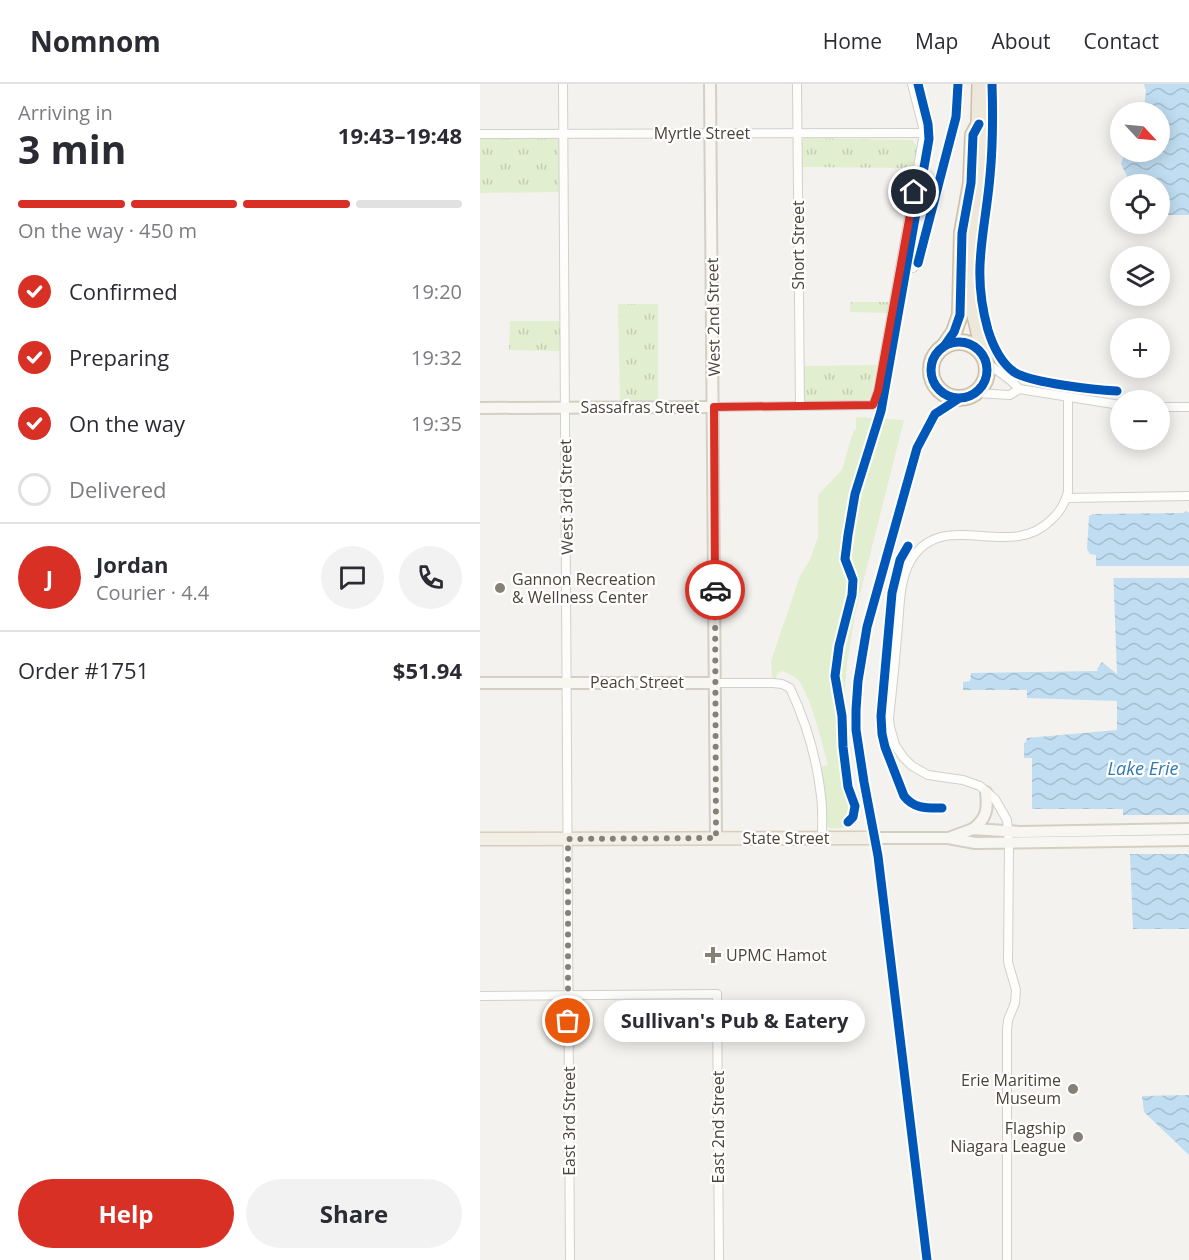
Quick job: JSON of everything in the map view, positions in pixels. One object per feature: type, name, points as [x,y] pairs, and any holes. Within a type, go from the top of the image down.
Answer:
[{"type":"highway","points":[[979,124],[974,135],[971,183],[962,233],[960,315],[954,332],[934,356],[930,371],[934,386],[946,396],[953,398],[968,397],[975,393],[985,381],[987,374],[973,307],[972,260],[984,138],[979,124],[980,84]]},
{"type":"highway","points":[[945,345],[967,343],[980,352],[985,360]]},
{"type":"main road","name":"State Street","points":[[480,839],[875,838]]},
{"type":"street","name":"West 3rd Street","points":[[563,84],[568,839]]},
{"type":"street","name":"West 2nd Street","points":[[710,84],[716,838]]},
{"type":"street","name":"Short Street","points":[[797,84],[800,406]]},
{"type":"street","points":[[912,84],[923,133],[900,268],[913,268],[918,263],[956,117],[958,84]]},
{"type":"street","name":"Myrtle Street","points":[[480,134],[923,133]]},
{"type":"street","name":"Sassafras Street","points":[[480,408],[873,405],[878,391],[900,268]]},
{"type":"street","points":[[985,360],[995,371],[1013,381],[1019,390]]},
{"type":"street","points":[[975,393],[1011,395],[1019,390],[1110,404]]},
{"type":"street","points":[[1007,1260],[1007,1030],[1008,1020],[1015,1004],[1016,990],[1008,962],[1007,820],[995,800],[980,786],[963,780],[936,777],[920,771],[907,762],[895,745],[890,718],[901,598],[905,574],[917,552],[935,539],[952,535],[1007,538],[1029,535],[1048,524],[1057,515],[1067,498],[1069,486],[1068,398]]},
{"type":"street","points":[[1170,407],[1189,407]]},
{"type":"street","points":[[1067,498],[1189,496]]},
{"type":"street","name":"Peach Street","points":[[480,683],[778,683],[789,687],[810,739],[817,768],[822,797],[822,838]]},
{"type":"street","points":[[973,829],[981,823],[986,814],[986,792]]},
{"type":"street","name":"State Street","points":[[948,838],[973,829],[1008,837],[1189,840]]},
{"type":"street","name":"State Street","points":[[875,838],[948,838],[975,843],[1008,837],[1189,829]]},
{"type":"street","name":"East 3rd Street","points":[[568,839],[570,1260]]},
{"type":"street","name":"East 2nd Street","points":[[568,996],[717,994],[719,1260]]},
{"type":"street","points":[[480,996],[568,996]]},
{"type":"green space","points":[[560,138],[559,192],[480,193],[480,139]]},
{"type":"green space","points":[[804,138],[912,140],[917,146],[913,168],[802,167],[801,144]]},
{"type":"green space","points":[[851,302],[889,302],[887,313],[850,312]]},
{"type":"green space","points":[[618,304],[658,304],[658,403],[620,403]]},
{"type":"green space","points":[[510,321],[560,321],[560,351],[509,350]]},
{"type":"green space","points":[[877,365],[871,396],[867,401],[807,402],[804,399],[804,366]]},
{"type":"green space","points":[[856,417],[904,420],[855,614],[847,663],[845,689],[847,735],[858,812],[851,824],[829,828],[821,767],[828,765],[813,713],[806,693],[795,678],[782,671],[777,674],[776,678],[772,678],[771,661],[800,576],[810,560],[818,537],[818,495],[842,470],[853,432],[856,429]]},
{"type":"water","points":[[1144,84],[1189,84],[1189,215],[1170,215],[1170,174],[1126,174],[1121,164],[1122,162],[1170,162],[1170,102],[1145,102]]},
{"type":"water","name":"Lake Erie","points":[[1186,511],[1189,513],[1189,815],[1123,815],[1123,809],[1032,809],[1032,758],[1024,758],[1024,743],[1027,738],[1117,730],[1117,701],[1027,698],[1027,690],[963,690],[963,682],[970,681],[971,673],[1098,671],[1102,662],[1117,674],[1113,566],[1096,566],[1096,555],[1090,554],[1087,549],[1089,516],[1093,514],[1183,513]]},
{"type":"water","points":[[1130,854],[1189,854],[1189,929],[1133,929]]},
{"type":"water","points":[[1189,1095],[1189,1155],[1144,1112],[1142,1096]]},
{"type":"pier","points":[[1113,566],[1189,566],[1189,578],[1112,578]]},
{"type":"cycle path","points":[[848,822],[853,817],[855,806],[848,787],[842,716],[835,676],[839,646],[852,595],[853,580],[845,559],[855,494],[881,411],[929,139],[928,124],[918,84]]},
{"type":"cycle path","points":[[918,263],[956,117],[958,84]]},
{"type":"cycle path","points":[[992,84],[991,164],[980,270],[983,309],[992,342],[1005,363],[1022,376],[1064,385],[1110,390]]},
{"type":"cycle path","points":[[945,345],[954,332],[960,315],[962,233],[971,183],[973,135],[979,124]]},
{"type":"cycle path","points":[[953,342],[965,342],[975,346],[983,354],[987,370],[983,386],[975,394],[965,398],[953,398],[943,394],[935,386],[931,376],[931,364],[935,354],[943,346],[953,342]]},
{"type":"cycle path","points":[[927,1260],[878,856],[856,730],[856,710],[858,681],[867,627],[917,448],[935,414],[958,399]]},
{"type":"cycle path","points":[[908,546],[900,560],[892,593],[881,716],[882,734],[904,796],[916,806],[942,808]]},
{"type":"way so far","points":[[568,1021],[568,839],[716,838],[715,590]]},
{"type":"place","name":"Gannon Recreation & Wellness Center","points":[[500,588]]},
{"type":"place","name":"UPMC Hamot","points":[[713,955]]},
{"type":"place","name":"Sullivan's Pub & Eatery","points":[[568,1021]]},
{"type":"place","name":"Erie Maritime Museum","points":[[1073,1089]]},
{"type":"place","name":"Flagship Niagara League","points":[[1078,1137]]},
{"type":"route","points":[[715,590],[714,407],[873,405],[878,391],[914,192]]}]
